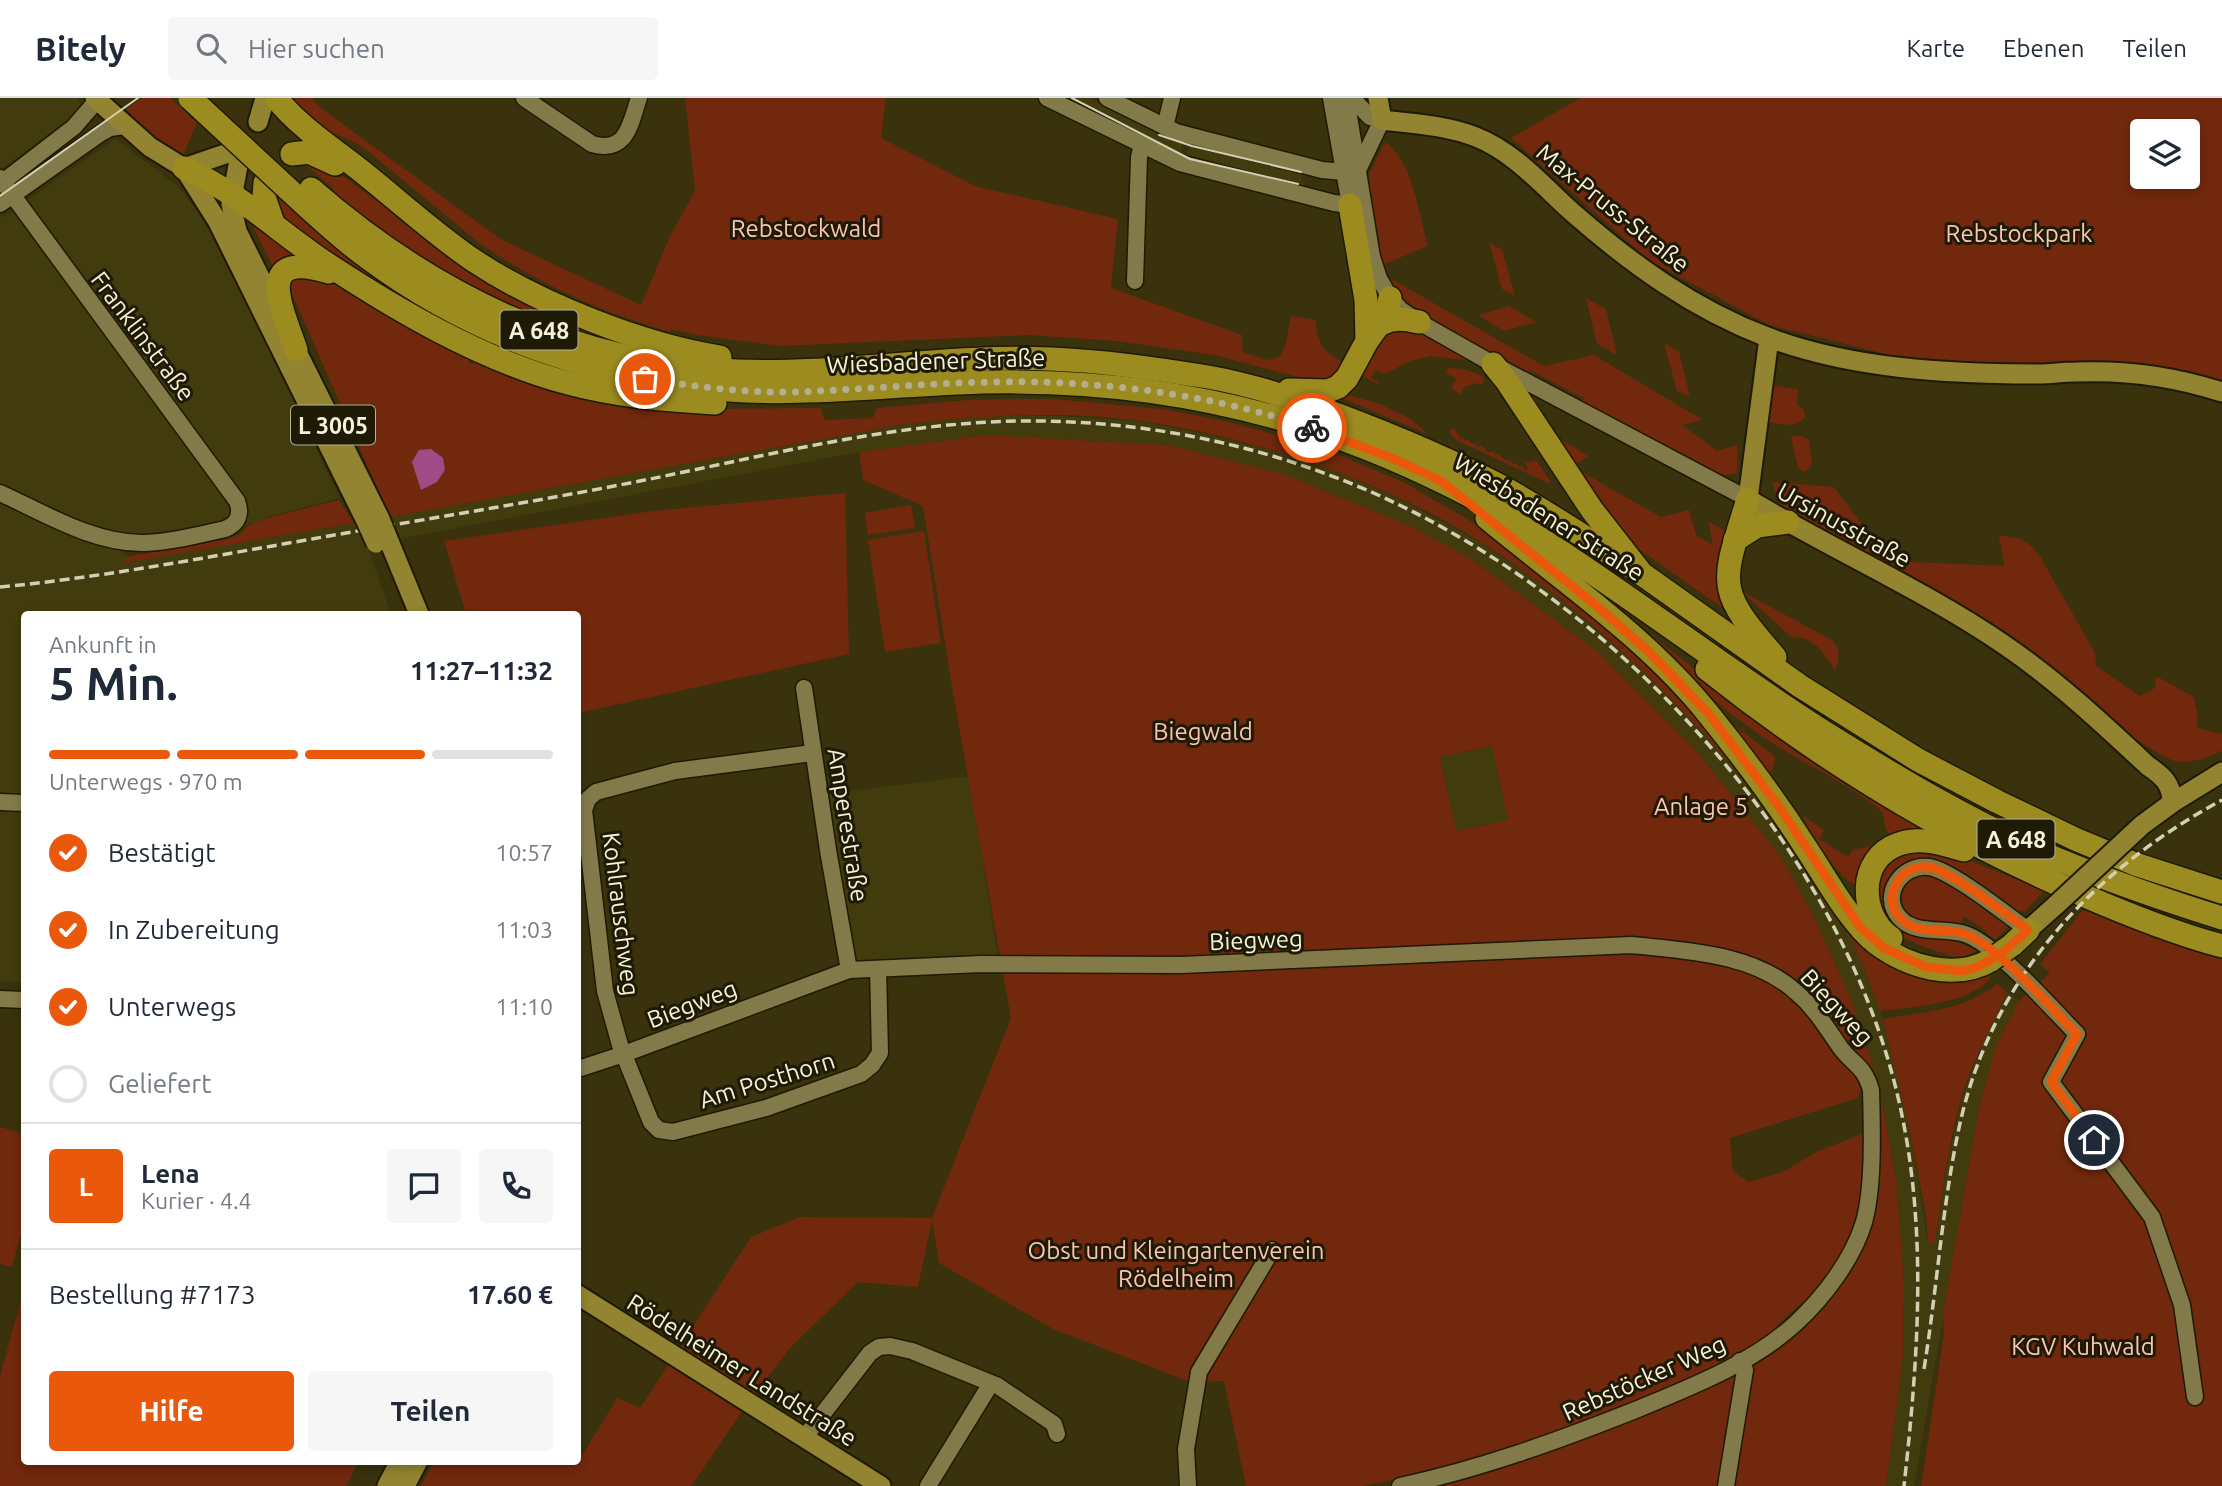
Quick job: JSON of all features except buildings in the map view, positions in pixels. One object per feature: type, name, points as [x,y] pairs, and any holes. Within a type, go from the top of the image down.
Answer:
[{"type":"highway","name":"A 648","points":[[190,98],[292,183]]},
{"type":"highway","name":"A 648","points":[[211,98],[292,183]]},
{"type":"highway","points":[[276,98],[302,127],[422,221],[491,271],[549,300],[625,332],[707,355],[821,369]]},
{"type":"highway","points":[[292,154],[309,152],[325,157],[385,201],[422,221]]},
{"type":"highway","points":[[184,168],[232,193],[348,278],[475,349],[519,367],[566,383],[639,396],[719,403],[740,402],[791,392]]},
{"type":"highway","points":[[265,183],[264,197],[273,224]]},
{"type":"highway","name":"Wiesbadener Straße","points":[[292,183],[451,291],[493,311],[579,345],[648,361],[702,369],[821,369],[1051,359],[1118,365],[1248,385],[1380,430],[1465,468],[1506,489],[1642,574]]},
{"type":"highway","name":"Wiesbadener Straße","points":[[292,183],[330,228],[397,278],[435,301],[509,338],[570,360],[645,379],[730,390],[791,392],[996,382],[1113,387],[1220,403],[1286,420],[1374,451],[1441,481],[1513,520],[1823,731],[1926,794],[2047,855],[2134,890],[2222,918]]},
{"type":"highway","points":[[1356,200],[1366,300],[1374,332]]},
{"type":"highway","points":[[296,350],[279,293],[280,279],[284,272],[292,266],[302,265],[348,278]]},
{"type":"highway","points":[[1248,385],[1306,391],[1334,389],[1347,377],[1388,310],[1391,298]]},
{"type":"highway","points":[[1374,332],[1387,320],[1419,322]]},
{"type":"highway","points":[[1493,364],[1507,380],[1592,510],[1642,574]]},
{"type":"highway","points":[[1441,481],[1611,618],[1691,694],[1777,804],[1870,938],[1891,952],[1935,969],[1963,971],[1990,960],[2020,938]]},
{"type":"highway","points":[[1740,483],[1733,545],[1728,561],[1727,582],[1731,599],[1755,634],[1800,686]]},
{"type":"highway","points":[[1733,545],[1757,526],[1788,522]]},
{"type":"highway","name":"A 648","points":[[1642,574],[1800,686],[1918,760],[2075,839],[2123,859],[2222,892]]},
{"type":"highway","points":[[1619,590],[1688,653],[1821,753],[1878,791],[1942,828],[2033,873],[2116,909],[2222,946]]},
{"type":"highway","points":[[1990,960],[1953,962],[1905,945],[1885,934],[1875,923],[1868,904],[1866,891],[1870,873],[1882,854],[1893,846],[1920,841],[1944,844],[2033,873]]},
{"type":"main road","points":[[258,122],[265,98]]},
{"type":"main road","points":[[1378,98],[1382,120]]},
{"type":"main road","points":[[102,99],[122,124],[150,148],[184,168]]},
{"type":"main road","name":"Max-Pruss-Straße","points":[[1382,120],[1445,127],[1478,138],[1515,161],[1581,220],[1656,279],[1732,322],[1769,338],[1877,364],[1937,370],[2039,374],[2115,373],[2196,384],[2222,392]]},
{"type":"main road","name":"L 3005","points":[[373,520],[218,222],[184,168],[235,156],[232,214],[237,231],[296,350],[383,542],[418,611]]},
{"type":"main road","points":[[1740,483],[1769,338]]},
{"type":"main road","name":"Ursinusstraße","points":[[1740,483],[1788,522],[1962,618],[2053,681],[2153,769],[2157,783],[2172,803]]},
{"type":"main road","name":"L 3005","points":[[383,542],[404,611]]},
{"type":"main road","points":[[2153,769],[2215,776]]},
{"type":"main road","points":[[2020,938],[2142,825],[2215,776]]},
{"type":"main road","name":"Rödelheimer Landstraße","points":[[581,1297],[881,1486]]},
{"type":"main road","points":[[387,1486],[398,1465]]},
{"type":"main road","points":[[405,1486],[416,1465]]},
{"type":"street","points":[[524,98],[592,144],[602,147],[621,141],[627,133],[639,98]]},
{"type":"street","points":[[1046,98],[1188,165],[1317,197],[1356,200]]},
{"type":"street","points":[[1107,98],[1188,136],[1322,170],[1351,171]]},
{"type":"street","points":[[1165,127],[1172,98]]},
{"type":"street","points":[[1331,98],[1372,257],[1379,278],[1391,298]]},
{"type":"street","points":[[1346,98],[1351,171]]},
{"type":"street","name":"Max-Pruss-Straße","points":[[1352,98],[1370,117],[1382,120]]},
{"type":"street","points":[[3,189],[102,99]]},
{"type":"street","points":[[1351,171],[1382,120]]},
{"type":"street","points":[[3,189],[110,128],[122,124]]},
{"type":"street","points":[[1135,281],[1139,157],[1142,145]]},
{"type":"street","points":[[1317,197],[1326,193],[1331,183],[1329,176],[1322,170]]},
{"type":"street","name":"Franklinstraße","points":[[0,493],[95,535],[144,543],[225,529],[236,523],[240,514],[237,501],[3,189]]},
{"type":"street","name":"Ursinusstraße","points":[[1391,298],[1400,309],[1419,322],[1493,364],[1740,483]]},
{"type":"street","name":"Amperestraße","points":[[804,688],[812,752],[849,970]]},
{"type":"street","name":"Kohlrauschweg","points":[[624,1054],[604,991],[584,810],[588,799],[596,792],[675,771],[812,752]]},
{"type":"street","points":[[0,802],[21,803]]},
{"type":"street","points":[[2020,938],[1936,869],[1912,868],[1903,874],[1894,889],[1894,909],[1905,923],[1925,929],[1966,934],[1975,939],[2011,967],[2077,1034],[2051,1082],[2152,1217],[2182,1305],[2195,1397]]},
{"type":"street","name":"Biegweg","points":[[581,1068],[849,970],[981,964],[1195,965],[1632,945],[1705,953],[1773,975],[1795,990],[1827,1026],[1845,1052],[1860,1066],[1871,1090],[1871,1113]]},
{"type":"street","name":"Am Posthorn","points":[[624,1054],[652,1122],[659,1130],[673,1132],[766,1108],[861,1074],[872,1065],[880,1053],[878,969]]},
{"type":"street","points":[[0,999],[21,1000]]},
{"type":"street","name":"Rebstöcker Weg","points":[[1400,1486],[1534,1449],[1677,1393],[1740,1362],[1796,1323],[1833,1280],[1850,1254],[1864,1222],[1871,1172],[1871,1113]]},
{"type":"street","points":[[1188,1486],[1186,1449],[1199,1372],[1272,1250]]},
{"type":"street","points":[[804,1438],[870,1353],[879,1347],[890,1346],[912,1351],[998,1386],[1054,1424],[1057,1434]]},
{"type":"street","points":[[1726,1486],[1745,1370],[1740,1362]]},
{"type":"street","points":[[928,1486],[990,1385]]},
{"type":"shaded area","points":[[0,98],[77,98],[80,111],[0,170]]},
{"type":"shaded area","points":[[1068,98],[1088,98],[1158,133],[1184,141],[1178,159]]},
{"type":"shaded area","points":[[115,139],[178,186],[202,217],[288,386],[339,498],[271,516],[252,524],[236,523],[117,541],[126,557],[124,562],[900,425],[982,416],[1062,416],[1139,421],[1207,434],[1281,453],[1340,473],[1400,499],[1480,542],[1547,587],[1642,669],[1714,743],[1758,797],[1835,906],[1855,945],[1888,1031],[1910,1132],[1928,1242],[1935,1243],[1948,1158],[1963,1095],[1983,1042],[2007,992],[2019,1001],[1996,1046],[1980,1103],[1914,1486],[1886,1486],[1903,1356],[1904,1282],[1896,1180],[1879,1085],[1849,994],[1811,911],[1781,857],[1699,754],[1596,650],[1471,559],[1408,525],[1286,475],[1167,445],[985,435],[859,452],[367,545],[390,611],[21,611],[21,982],[0,981],[0,214],[3,217]]},
{"type":"shaded area","points":[[1190,143],[1308,171],[1301,182],[1305,184],[1304,191],[1185,162]]},
{"type":"shaded area","points":[[431,449],[443,458],[445,470],[437,482],[421,490],[412,462],[419,450]]},
{"type":"shaded area","points":[[1493,746],[1508,820],[1455,831],[1440,757]]},
{"type":"shaded area","points":[[969,776],[998,958],[856,966],[827,794]]},
{"type":"green space","points":[[142,98],[170,98],[197,123],[183,155],[168,149],[151,137],[130,116],[127,109]]},
{"type":"green space","name":"Rebstockwald","points":[[292,98],[312,98],[318,106],[502,240],[641,305],[670,236],[695,191],[685,98],[886,98],[881,138],[975,186],[1118,219],[1111,288],[1242,335],[1243,352],[1267,360],[1279,357],[1285,347],[1291,316],[1316,320],[1323,347],[1347,363],[1339,377],[1321,383],[1214,355],[1117,341],[1028,335],[780,346],[671,329],[670,332],[595,306],[547,284],[501,258],[369,152],[326,130],[291,101]]},
{"type":"green space","name":"Rebstockpark","points":[[1580,98],[2222,98],[2222,386],[1938,367],[1769,325],[1650,261],[1511,138]]},
{"type":"green space","points":[[1387,143],[1396,152],[1409,177],[1428,246],[1387,263],[1380,263],[1368,189],[1369,175],[1383,145]]},
{"type":"green space","points":[[300,160],[321,163],[341,178],[343,176],[456,260],[667,355],[585,336],[515,310],[417,259],[332,194],[334,189]]},
{"type":"green space","points":[[268,190],[288,206],[636,390],[508,355],[406,304],[277,218]]},
{"type":"green space","points":[[246,213],[316,263],[274,269]]},
{"type":"green space","points":[[1489,242],[1502,250],[1515,296],[1502,289]]},
{"type":"green space","points":[[306,272],[353,290],[469,357],[469,363],[472,364],[476,360],[685,409],[821,408],[824,420],[873,418],[877,408],[968,400],[1054,399],[1162,409],[1220,420],[1293,439],[1339,455],[1403,482],[1469,520],[1599,614],[1726,745],[1868,943],[1989,973],[1990,979],[1979,988],[1953,1000],[1880,1011],[1855,947],[1828,895],[1742,779],[1681,709],[1635,663],[1586,620],[1509,561],[1445,521],[1362,482],[1273,451],[1184,428],[1111,418],[1020,416],[900,425],[390,517],[291,292],[290,275]]},
{"type":"green space","points":[[1388,277],[1544,366],[1594,355],[1703,420],[1682,425],[1717,451],[1737,445],[1737,474],[1720,475],[1704,471],[1581,403],[1584,399],[1530,370],[1527,373],[1469,345],[1415,309]]},
{"type":"green space","points":[[1586,298],[1606,309],[1617,355],[1597,344]]},
{"type":"green space","points":[[1509,306],[1536,322],[1504,331],[1478,315]]},
{"type":"green space","points":[[1404,323],[1419,328],[1467,354],[1494,373],[1577,499],[1568,494],[1500,385],[1485,368],[1466,360],[1430,356],[1410,361],[1385,374],[1375,370],[1371,378],[1379,383],[1377,384],[1363,376],[1361,372],[1376,341],[1388,330]]},
{"type":"green space","points":[[1664,343],[1679,352],[1690,397],[1677,391]]},
{"type":"green space","points":[[1448,368],[1467,370],[1484,377],[1482,385],[1477,383],[1464,387],[1461,394],[1451,389],[1456,378],[1446,373]]},
{"type":"green space","points":[[1511,378],[1529,388],[1555,436],[1588,456],[1573,467],[1661,517],[1689,510],[1696,535],[1713,545],[1708,521],[1727,532],[1727,611],[1640,550],[1608,521]]},
{"type":"green space","points":[[1769,385],[1798,389],[1797,404],[1804,410],[1805,417],[1801,421],[1791,425],[1763,421]]},
{"type":"green space","points":[[1342,393],[1380,404],[1409,418],[1428,434],[1339,397]]},
{"type":"green space","points":[[1451,429],[1455,429],[1461,439],[1463,437],[1478,447],[1481,445],[1489,453],[1493,451],[1495,455],[1516,463],[1519,467],[1521,465],[1525,470],[1528,468],[1525,463],[1536,460],[1551,482],[1548,483],[1456,440],[1450,433]]},
{"type":"green space","points":[[986,435],[1167,445],[1286,475],[1408,525],[1471,559],[1596,650],[1699,754],[1781,857],[1811,911],[1849,994],[1879,1085],[1896,1180],[1904,1282],[1903,1356],[1886,1486],[1419,1486],[1496,1468],[1681,1398],[1738,1369],[1821,1299],[1849,1264],[1868,1214],[1878,1141],[1876,1091],[1867,1067],[1858,1098],[1730,1138],[1733,1171],[1748,1182],[1783,1172],[1816,1152],[1864,1133],[1860,1203],[1844,1257],[1818,1292],[1796,1307],[1753,1350],[1668,1393],[1531,1444],[1474,1461],[1364,1486],[1246,1486],[1224,1381],[1190,1382],[1053,1329],[939,1263],[932,1220],[918,1287],[858,1282],[789,1349],[691,1486],[421,1486],[432,1465],[581,1465],[581,1453],[583,1454],[617,1398],[640,1408],[751,1237],[800,1217],[932,1218],[1011,1018],[953,693],[923,506],[863,480],[859,452]],"holes":[[[1492,746],[1508,820],[1456,831],[1440,757]]]},
{"type":"green space","points":[[1791,436],[1809,439],[1812,465],[1805,472],[1798,468]]},
{"type":"green space","points":[[1773,482],[1834,487],[1889,561],[2004,566],[1999,536],[2023,541],[2041,558],[2095,653],[2096,666],[2140,696],[2155,688],[2156,676],[2194,697],[2197,728],[2222,734],[2222,751],[2204,758],[2178,761],[2121,732],[2050,672],[1779,510]]},
{"type":"green space","points":[[845,493],[849,654],[581,712],[581,611],[465,611],[444,541],[653,511]]},
{"type":"green space","points":[[339,500],[354,523],[123,563],[126,557],[227,539],[239,535],[249,525],[271,517]]},
{"type":"green space","points":[[911,505],[915,528],[868,535],[865,513]]},
{"type":"green space","points":[[924,531],[941,643],[885,652],[868,540]]},
{"type":"green space","points":[[1741,591],[1832,640],[1839,654],[1835,670],[1818,647],[1806,639],[1790,636]]},
{"type":"green space","points":[[1595,592],[1734,699],[1955,842],[1895,837],[1886,830],[1883,814],[1878,808],[1738,719],[1675,666]]},
{"type":"green space","points":[[1726,720],[1772,754],[1775,758],[1770,778]]},
{"type":"green space","points":[[1803,818],[1824,830],[1819,839],[1848,857],[1853,850],[1879,844],[1861,889],[1835,867]]},
{"type":"green space","points":[[1903,847],[1957,855],[2044,891],[2025,911],[2014,911],[2011,924],[1995,940],[1963,916],[1956,941],[1976,951],[1963,957],[1951,956],[1891,932],[1871,894],[1892,853]]},
{"type":"green space","name":"KGV Kuhwald","points":[[2088,909],[2222,955],[2222,1486],[1921,1486],[1944,1334],[1943,1314],[1980,1103],[1996,1046],[2019,1001],[2050,973],[2040,964],[2081,912]]},
{"type":"green space","points":[[1997,984],[2007,992],[1977,1056],[1962,1096],[1949,1151],[1935,1244],[1928,1242],[1926,1215],[1910,1132],[1883,1019],[1957,1005],[1985,993]]},
{"type":"green space","points":[[0,1127],[21,1133],[21,1234],[12,1267],[0,1264]]},
{"type":"green space","points":[[21,1300],[21,1465],[357,1465],[346,1486],[0,1486],[0,1376]]},
{"type":"tram line","points":[[0,196],[138,98]]},
{"type":"tram line","points":[[1072,98],[1190,159],[1298,184]]},
{"type":"tram line","points":[[1159,135],[1192,146],[1301,172]]},
{"type":"railway","points":[[0,587],[78,578],[195,559],[595,490],[828,442],[926,427],[975,423],[1069,422],[1157,430],[1286,460],[1369,491],[1457,536],[1542,591],[1622,656],[1696,730],[1761,811],[1817,897],[1862,988],[1894,1081],[1905,1131],[1912,1182],[1918,1283],[1914,1384],[1904,1486]]},
{"type":"railway","points":[[1924,1369],[1948,1188],[1959,1128],[1974,1074],[1995,1024],[2022,977],[2053,935],[2090,896],[2130,860],[2174,828],[2222,800]]},
{"type":"way so far","points":[[645,379],[741,391],[791,392],[996,382],[1113,387],[1220,403],[1312,428]]},
{"type":"route","points":[[1312,428],[1392,458],[1441,481],[1598,607],[1647,650],[1709,714],[1777,804],[1860,927],[1884,948],[1926,967],[1943,971],[1963,971],[1983,965],[1990,960],[2001,954],[2028,930],[1936,869],[1912,868],[1903,874],[1894,889],[1894,909],[1905,923],[1925,929],[1966,934],[1975,939],[1981,943],[1996,955],[2011,967],[2077,1034],[2051,1082],[2094,1140]]},
{"type":"park label","name":"Biegwald","points":[[1203,731]]},
{"type":"park label","name":"Anlage 5","points":[[1701,806]]},
{"type":"park label","name":"Obst und Kleingartenverein Rödelheim","points":[[1176,1264]]}]
